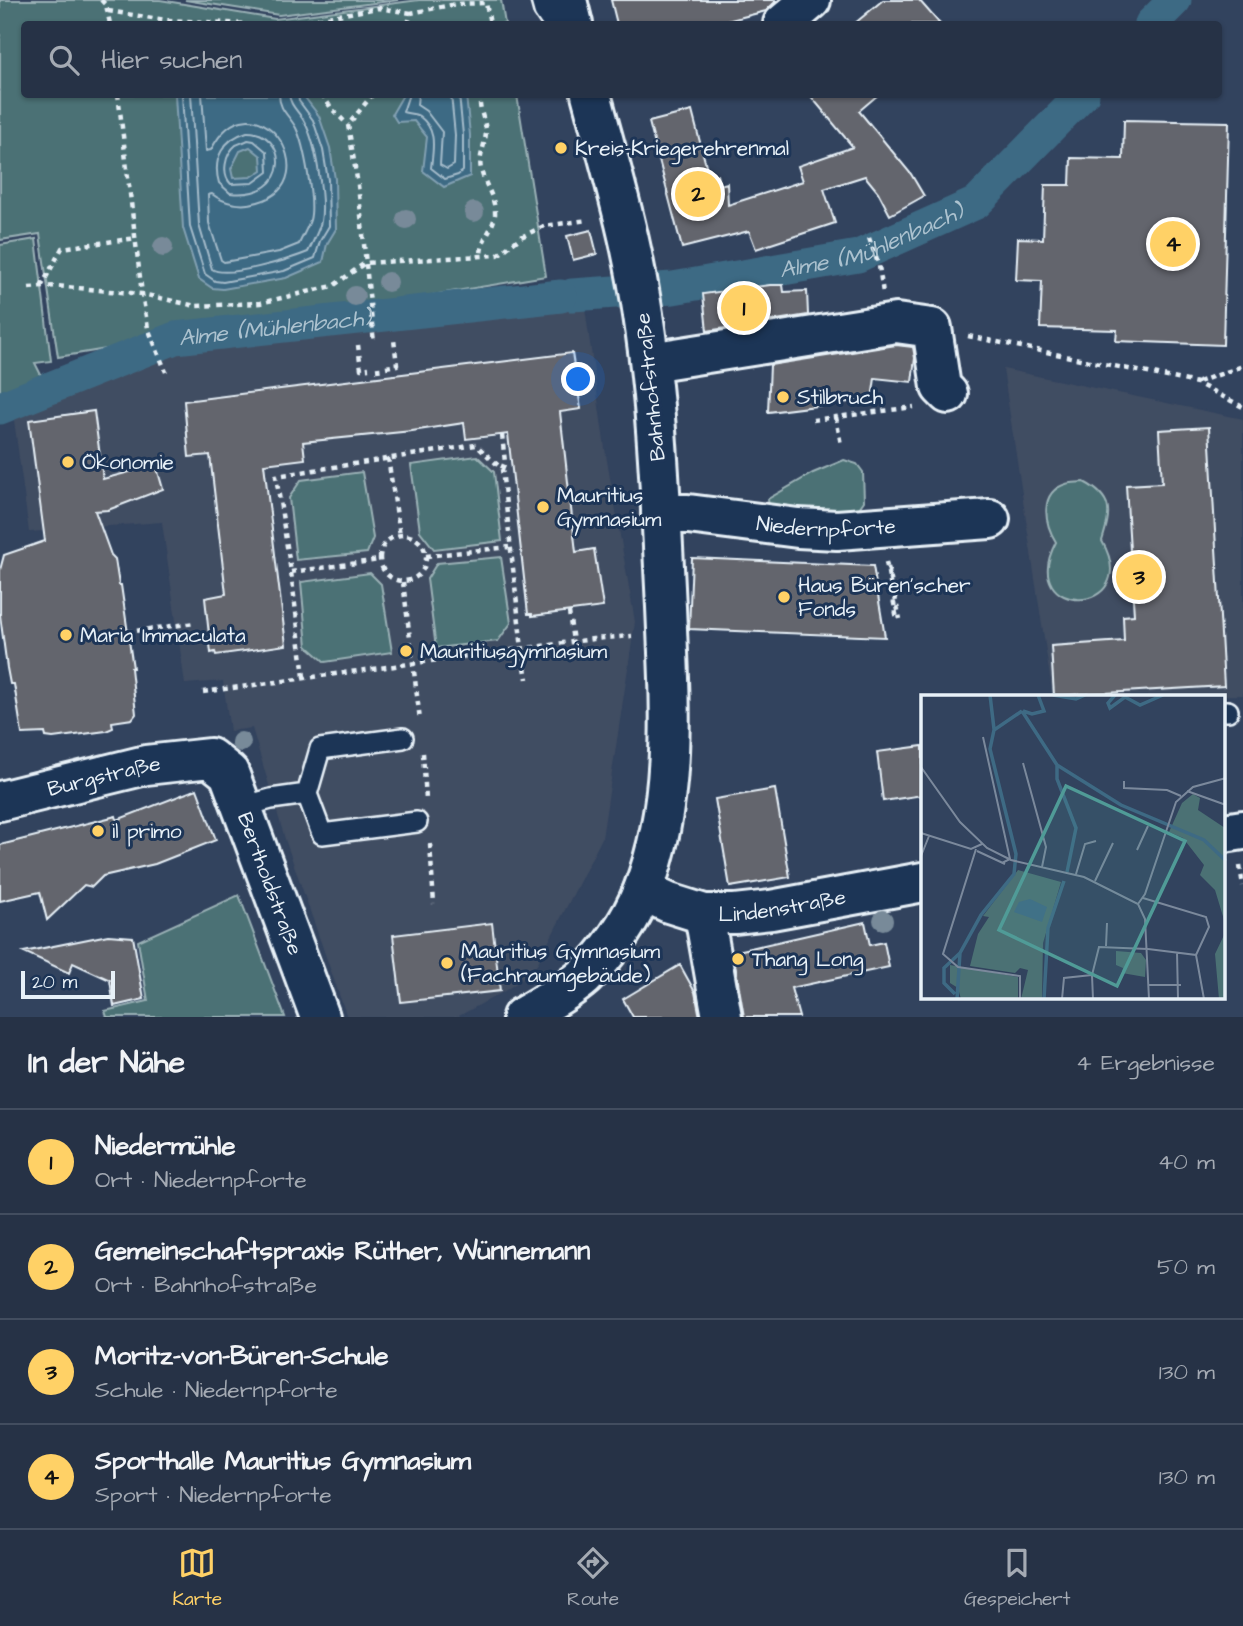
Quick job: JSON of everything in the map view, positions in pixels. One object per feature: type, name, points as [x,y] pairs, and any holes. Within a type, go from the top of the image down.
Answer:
[{"type":"street","points":[[567,0],[572,21]]},
{"type":"street","points":[[786,21],[811,0]]},
{"type":"street","name":"Bahnhofstraße","points":[[522,1017],[562,993],[591,969],[623,929],[643,891],[657,846],[666,803],[670,749],[661,514],[650,362],[634,264],[597,98]]},
{"type":"street","points":[[650,362],[896,323],[932,328],[941,387],[948,394]]},
{"type":"street","name":"Niedernpforte","points":[[661,514],[697,515],[798,528],[837,530],[990,519]]},
{"type":"street","name":"Burgstraße","points":[[0,801],[146,765],[210,758]]},
{"type":"street","name":"Bertholdstraße","points":[[210,758],[229,774],[320,1017]]},
{"type":"street","name":"Lindenstraße","points":[[643,891],[704,914],[735,914],[921,882]]},
{"type":"street","points":[[704,914],[722,1017]]},
{"type":"lane","points":[[541,0],[551,21]]},
{"type":"lane","points":[[403,738],[320,749],[307,794],[322,834],[417,822]]},
{"type":"lane","points":[[242,807],[271,799],[307,794]]},
{"type":"path","points":[[101,0],[108,11],[110,21]]},
{"type":"path","points":[[305,21],[378,8],[411,13],[456,4],[486,3],[490,21]]},
{"type":"path","points":[[108,11],[185,21]]},
{"type":"path","points":[[409,21],[411,13]]},
{"type":"path","points":[[119,98],[142,294],[150,332],[166,372]]},
{"type":"path","points":[[325,98],[348,125],[358,185],[374,343]]},
{"type":"path","points":[[348,125],[370,98]]},
{"type":"path","points":[[481,98],[480,111],[486,128],[480,162],[481,172],[493,197],[495,217],[481,244],[481,256]]},
{"type":"path","points":[[29,288],[142,294],[196,306],[260,303],[333,286],[365,263],[498,255],[521,237],[544,226],[600,218]]},
{"type":"path","points":[[41,287],[62,248],[136,237]]},
{"type":"path","points":[[869,238],[879,266]]},
{"type":"path","points":[[932,328],[1197,383],[1240,406]]},
{"type":"path","points":[[386,366],[397,365],[394,340]]},
{"type":"path","points":[[358,345],[361,369],[369,368]]},
{"type":"path","points":[[1197,383],[1243,366]]},
{"type":"path","points":[[378,367],[379,376]]},
{"type":"path","points":[[813,420],[940,404],[948,394]]},
{"type":"path","points":[[836,416],[841,445]]},
{"type":"path","points":[[502,435],[505,462],[502,469],[509,547],[527,679]]},
{"type":"path","points":[[304,677],[276,476],[476,445],[502,469]]},
{"type":"path","points":[[388,458],[400,535]]},
{"type":"path","points":[[400,535],[412,537],[420,543],[426,556],[419,575],[403,582],[388,576],[379,560],[386,541],[400,535]]},
{"type":"path","points":[[426,556],[509,547]]},
{"type":"path","points":[[291,572],[379,560]]},
{"type":"path","points":[[886,563],[891,572],[898,619],[886,563]]},
{"type":"path","points":[[403,582],[418,694]]},
{"type":"path","points":[[569,612],[573,642]]},
{"type":"path","points":[[127,632],[195,624]]},
{"type":"path","points":[[203,692],[604,638]]},
{"type":"path","points":[[1235,839],[1243,886]]},
{"type":"shaded area","name":"Mauritiusgymnasium","points":[[584,301],[605,449],[635,622],[602,838],[533,972],[457,1017],[347,1017],[286,842],[252,728],[230,731],[223,681],[185,684],[162,522],[29,532],[13,412],[171,351]]},
{"type":"shaded area","points":[[1003,369],[1243,419],[1243,695],[1053,695]]},
{"type":"green space","points":[[0,0],[160,0],[275,19],[419,0],[501,0],[504,21],[21,21],[21,98],[517,98],[546,276],[58,357],[40,234],[0,240]]},
{"type":"green space","points":[[185,0],[398,0],[279,15]]},
{"type":"green space","points":[[36,239],[51,361],[35,363],[42,377],[0,394],[0,245]]},
{"type":"green space","points":[[477,456],[494,472],[502,541],[434,549],[420,531],[411,465]]},
{"type":"green space","points":[[844,460],[857,464],[863,472],[864,501],[857,511],[846,519],[769,508],[768,499],[813,473]]},
{"type":"green space","points":[[362,472],[373,538],[367,553],[296,560],[289,498],[301,480]]},
{"type":"green space","points":[[1084,482],[1101,494],[1108,507],[1102,541],[1111,566],[1107,584],[1096,595],[1080,599],[1064,596],[1052,585],[1048,567],[1056,542],[1046,509],[1051,494],[1057,488],[1068,483]]},
{"type":"green space","points":[[501,557],[511,623],[498,641],[436,648],[427,579],[437,563]]},
{"type":"green space","points":[[370,573],[381,584],[392,652],[325,662],[307,646],[301,582]]},
{"type":"green space","points":[[239,895],[285,1017],[107,1017],[105,1011],[148,1001],[138,941]]},
{"type":"water","points":[[175,98],[305,98],[319,116],[330,148],[335,179],[336,229],[327,244],[323,262],[286,278],[223,289],[212,288],[199,279],[183,228]],"holes":[[[250,147],[261,156],[262,170],[251,177],[233,178],[231,169],[240,151]]]},
{"type":"water","points":[[401,98],[466,98],[470,176],[444,187],[423,171],[427,137],[414,121],[397,122],[392,114]]},
{"type":"building","points":[[611,0],[775,0],[766,11],[727,21],[616,21]]},
{"type":"building","points":[[883,0],[919,0],[937,21],[858,21]]},
{"type":"building","points":[[812,98],[874,98],[859,111],[911,174],[924,196],[890,215],[878,192],[865,176],[824,189],[835,223],[756,249],[749,231],[682,248],[649,122],[692,111],[709,177],[717,175],[720,185],[727,183],[728,205],[803,181],[798,166],[853,147]]},
{"type":"building","points":[[1124,120],[1229,122],[1223,345],[1116,341],[1117,330],[1040,328],[1042,281],[1016,280],[1018,238],[1043,239],[1045,185],[1070,185],[1071,158],[1123,159]]},
{"type":"building","points":[[591,230],[597,254],[573,260],[567,236]]},
{"type":"building","points":[[783,285],[784,292],[807,291],[808,315],[707,331],[703,294]]},
{"type":"building","points":[[896,345],[913,347],[915,358],[912,382],[875,378],[872,399],[768,412],[770,365]]},
{"type":"building","name":"Mauritius Gymnasium","points":[[572,353],[581,409],[560,412],[576,552],[594,549],[603,607],[532,616],[528,614],[508,434],[466,439],[464,423],[303,442],[305,459],[264,464],[286,645],[216,655],[215,652],[211,653],[205,598],[226,594],[210,455],[189,457],[184,401]]},
{"type":"building","name":"Maria Immaculata","points":[[94,411],[103,479],[156,465],[163,489],[108,510],[95,511],[111,555],[115,559],[121,585],[133,668],[136,714],[132,719],[112,722],[113,728],[106,731],[53,738],[46,737],[45,733],[22,734],[14,684],[10,684],[7,668],[0,615],[0,570],[4,555],[45,541],[29,420]]},
{"type":"building","points":[[1209,427],[1224,686],[1054,695],[1051,646],[1124,641],[1123,616],[1134,615],[1126,485],[1162,483],[1159,430]]},
{"type":"building","name":"Haus Büren'scher Fonds","points":[[692,558],[873,566],[885,637],[689,629]]},
{"type":"building","points":[[921,746],[921,795],[883,801],[877,752]]},
{"type":"building","points":[[197,789],[216,840],[155,864],[103,876],[92,887],[84,885],[47,920],[40,892],[0,901],[0,845],[116,816],[117,820]]},
{"type":"building","points":[[775,789],[790,877],[730,887],[715,799]]},
{"type":"building","points":[[865,922],[870,945],[884,942],[889,967],[791,988],[799,1017],[744,1017],[733,952]]},
{"type":"building","name":"Mauritius Gymnasium (Fachraumgebäude)","points":[[492,923],[500,991],[401,1002],[393,935]]},
{"type":"building","points":[[108,935],[133,937],[144,999],[114,1006],[110,980],[73,963],[69,973],[24,952]]},
{"type":"building","points":[[680,965],[695,992],[700,1017],[633,1017],[623,999]]},
{"type":"waterway","name":"Alme (Mühlenbach)","points":[[1154,21],[1175,0]]},
{"type":"waterway","name":"Alme (Mühlenbach)","points":[[572,295],[673,288],[858,256],[976,203],[1079,98]]},
{"type":"waterway","name":"Alme (Mühlenbach)","points":[[0,408],[175,338],[561,296]]},
{"type":"place","name":"Kreis-Kriegerehrenmal","points":[[561,148]]},
{"type":"place","name":"Gemeinschaftspraxis Rüther, Wünnemann","points":[[698,194]]},
{"type":"place","name":"Sporthalle Mauritius Gymnasium","points":[[1173,244]]},
{"type":"place","name":"Niedermühle","points":[[744,308]]},
{"type":"place","name":"Stilbruch","points":[[783,397]]},
{"type":"place","name":"Ökonomie","points":[[68,462]]},
{"type":"place","name":"Mauritius Gymnasium","points":[[543,507]]},
{"type":"place","name":"Moritz-von-Büren-Schule","points":[[1139,577]]},
{"type":"place","name":"Haus Büren'scher Fonds","points":[[784,597]]},
{"type":"place","name":"Maria Immaculata","points":[[66,635]]},
{"type":"place","name":"Mauritiusgymnasium","points":[[406,651]]},
{"type":"place","name":"il primo","points":[[98,831]]},
{"type":"place","name":"Thang Long","points":[[738,959]]},
{"type":"place","name":"Mauritius Gymnasium (Fachraumgebäude)","points":[[447,963]]}]
